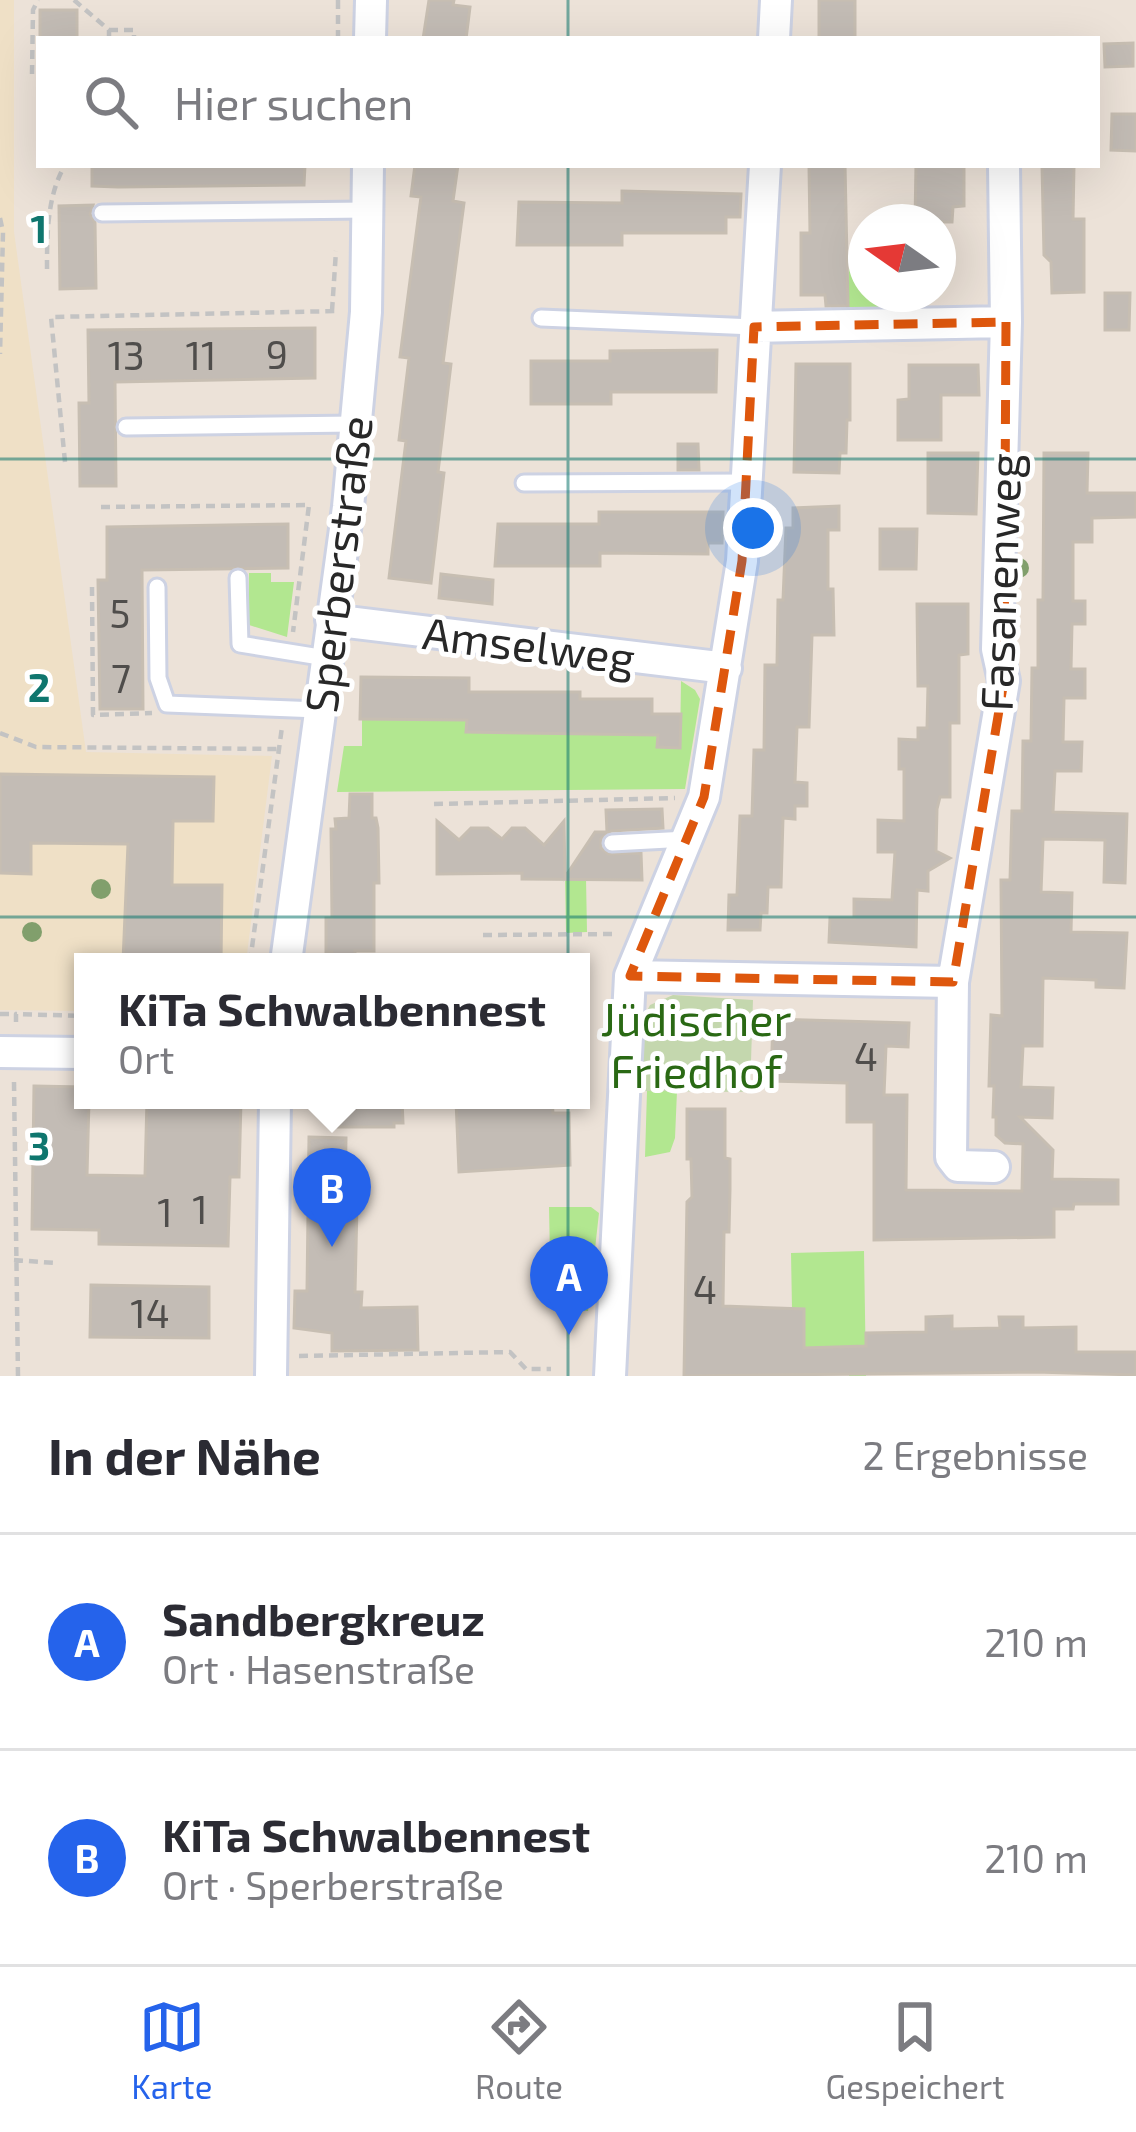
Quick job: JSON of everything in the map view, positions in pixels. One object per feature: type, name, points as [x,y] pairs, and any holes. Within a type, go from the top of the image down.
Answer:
[{"type":"street","points":[[370,0],[370,36]]},
{"type":"street","points":[[774,36],[776,0]]},
{"type":"street","name":"Sperberstraße","points":[[287,953],[355,424],[366,312],[368,168]]},
{"type":"street","points":[[610,1376],[630,976],[704,797],[726,668],[742,561],[765,168]]},
{"type":"street","name":"Fasanenweg","points":[[994,1167],[952,1162],[953,982],[1004,681],[998,649],[1006,322],[1004,168]]},
{"type":"street","points":[[754,327],[1006,322]]},
{"type":"street","name":"Amselweg","points":[[331,620],[726,668]]},
{"type":"street","points":[[630,976],[953,982]]},
{"type":"street","points":[[7,1052],[74,1053]]},
{"type":"street","points":[[274,1109],[278,1366]]},
{"type":"lane","points":[[102,213],[367,210]]},
{"type":"lane","points":[[541,318],[754,327]]},
{"type":"lane","points":[[126,427],[355,424]]},
{"type":"lane","points":[[524,483],[746,482]]},
{"type":"lane","points":[[238,578],[240,644],[326,658]]},
{"type":"lane","points":[[158,587],[158,678],[167,704],[320,710]]},
{"type":"lane","points":[[612,843],[690,839]]},
{"type":"path","points":[[32,74],[33,10],[38,0]]},
{"type":"path","points":[[74,0],[109,30],[134,30],[134,36]]},
{"type":"path","points":[[338,0],[338,36]]},
{"type":"path","points":[[109,30],[109,36]]},
{"type":"path","points":[[47,269],[47,230],[63,168]]},
{"type":"path","points":[[0,218],[0,354]]},
{"type":"path","points":[[65,462],[52,317],[328,311]]},
{"type":"path","points":[[100,508],[309,505],[291,654]]},
{"type":"path","points":[[92,587],[93,715],[148,716],[167,704]]},
{"type":"path","points":[[251,953],[284,706]]},
{"type":"path","points":[[0,733],[36,747],[279,749]]},
{"type":"path","points":[[434,804],[704,797]]},
{"type":"path","points":[[483,935],[646,933]]},
{"type":"path","points":[[0,1014],[74,1016]]},
{"type":"path","points":[[16,1014],[7,1052],[18,1376]]},
{"type":"path","points":[[14,1260],[56,1263]]},
{"type":"path","points":[[278,1366],[510,1352],[526,1369],[551,1369]]},
{"type":"highlighted area","points":[[1006,322],[1004,681],[953,982],[630,976],[704,797],[742,561],[754,327]]},
{"type":"shaded area","points":[[0,0],[14,0],[14,232],[86,752],[272,756],[247,953],[74,953],[74,1011],[0,1010]]},
{"type":"green space","points":[[249,573],[271,573],[271,582],[294,582],[287,637],[249,625]]},
{"type":"green space","points":[[681,681],[700,699],[685,789],[337,792],[344,746],[362,746],[362,719],[467,705],[466,731],[658,734],[658,747],[680,748]]},
{"type":"green space","points":[[565,878],[586,878],[587,932],[566,933]]},
{"type":"green space","name":"Jüdischer Friedhof","points":[[673,995],[753,1000],[750,1092],[640,1091],[642,1021],[650,1005]]},
{"type":"green space","points":[[647,1091],[677,1091],[670,1152],[645,1157]]},
{"type":"green space","points":[[549,1207],[591,1207],[599,1213],[588,1311],[551,1309]]},
{"type":"green space","points":[[864,1251],[866,1376],[849,1376],[847,1347],[804,1348],[804,1310],[792,1309],[791,1253]]},
{"type":"building","points":[[429,0],[454,0],[453,5],[470,7],[466,36],[423,36]]},
{"type":"building","points":[[819,0],[855,0],[855,36],[819,36]]},
{"type":"building","points":[[40,10],[77,10],[77,36],[40,36]]},
{"type":"building","points":[[1133,43],[1133,66],[1105,67],[1104,44]]},
{"type":"building","points":[[1112,114],[1136,114],[1136,151],[1111,150]]},
{"type":"building","points":[[92,168],[305,168],[304,185],[92,186]]},
{"type":"building","points":[[415,168],[458,168],[453,201],[464,203],[443,363],[451,364],[431,583],[389,578],[406,441],[399,440],[409,358],[400,357],[421,197],[411,196]]},
{"type":"building","points":[[809,168],[845,168],[848,306],[826,306],[825,295],[801,295],[801,233],[810,233]]},
{"type":"building","points":[[916,168],[964,168],[964,206],[915,204]]},
{"type":"building","points":[[1042,168],[1074,168],[1073,219],[1084,219],[1084,292],[1052,293],[1051,262],[1044,255]]},
{"type":"building","points":[[622,191],[741,194],[740,217],[726,217],[726,233],[622,233],[622,245],[517,245],[519,202],[622,203]]},
{"type":"building","points":[[93,205],[96,288],[60,289],[59,206]]},
{"type":"building","points":[[1105,293],[1130,293],[1129,330],[1105,330]]},
{"type":"building","points":[[315,328],[315,378],[115,382],[116,486],[80,486],[79,403],[89,403],[88,330]]},
{"type":"building","points":[[717,350],[716,392],[611,392],[611,404],[531,404],[531,361],[610,361],[610,351]]},
{"type":"building","points":[[796,364],[850,364],[850,420],[839,473],[794,472]]},
{"type":"building","points":[[909,365],[978,365],[979,395],[941,395],[941,440],[898,440],[898,400],[909,399]]},
{"type":"building","points":[[678,444],[698,444],[699,470],[678,470]]},
{"type":"building","points":[[928,453],[978,453],[976,514],[928,513]]},
{"type":"building","points":[[1044,453],[1088,453],[1087,493],[1136,493],[1136,517],[1092,518],[1092,542],[1073,542],[1073,601],[1085,601],[1085,624],[1072,624],[1071,669],[1085,669],[1085,698],[1064,698],[1063,742],[1082,742],[1081,771],[1055,771],[1053,812],[1127,814],[1125,883],[1104,882],[1105,840],[1043,839],[1041,892],[1072,893],[1071,932],[1127,933],[1124,988],[1096,987],[1096,980],[1043,978],[1042,1046],[1023,1046],[1021,1087],[1053,1088],[1052,1118],[1020,1117],[1053,1150],[1052,1179],[1118,1180],[1118,1204],[1054,1209],[1054,1237],[874,1240],[874,1122],[847,1122],[847,1083],[771,1081],[773,1019],[909,1023],[908,1047],[886,1046],[884,1095],[907,1095],[906,1190],[1022,1191],[1023,1144],[1005,1143],[996,1135],[994,1086],[989,1086],[991,1015],[1002,1016],[1001,880],[1010,880],[1012,811],[1022,811],[1023,741],[1031,741],[1032,668],[1038,668]]},
{"type":"building","points":[[839,506],[839,530],[828,530],[834,635],[812,635],[809,727],[797,727],[795,782],[807,783],[807,806],[795,806],[795,819],[783,818],[781,887],[768,887],[767,913],[761,913],[760,930],[728,930],[729,895],[737,895],[740,816],[752,816],[754,750],[764,750],[765,665],[777,665],[786,528],[793,528],[793,508]]},
{"type":"building","points":[[599,512],[723,512],[722,543],[708,543],[708,554],[600,553],[600,566],[495,566],[498,524],[599,524]]},
{"type":"building","points":[[288,524],[288,568],[142,570],[143,709],[100,709],[98,580],[107,580],[107,527]]},
{"type":"building","points":[[880,529],[917,529],[916,569],[880,569]]},
{"type":"building","points":[[441,574],[493,580],[492,604],[439,598]]},
{"type":"building","points":[[917,604],[968,604],[968,654],[959,655],[959,723],[950,723],[950,797],[940,797],[937,809],[936,851],[950,858],[928,871],[928,891],[917,890],[916,947],[829,942],[830,918],[854,918],[854,899],[892,900],[895,852],[878,852],[878,820],[904,821],[899,739],[918,740],[918,728],[927,728],[928,686],[918,686]]},
{"type":"building","points":[[361,677],[469,678],[469,692],[580,692],[580,699],[652,699],[652,714],[681,714],[680,748],[657,747],[658,735],[466,732],[467,720],[360,719]]},
{"type":"building","points":[[0,774],[214,777],[213,821],[173,821],[172,885],[222,885],[221,953],[123,953],[128,844],[31,843],[31,874],[0,873]]},
{"type":"building","points":[[350,794],[372,794],[379,883],[374,883],[374,951],[332,953],[326,952],[326,918],[332,918],[331,829],[336,829],[335,819],[349,818]]},
{"type":"building","points":[[662,809],[663,828],[611,831],[601,839],[601,848],[608,854],[641,853],[642,880],[437,874],[437,821],[459,840],[471,828],[488,828],[502,839],[512,828],[525,828],[544,845],[564,821],[565,877],[595,832],[607,832],[606,810]]},
{"type":"building","points":[[34,1086],[74,1087],[74,1109],[89,1109],[87,1175],[145,1176],[147,1109],[241,1109],[239,1177],[230,1177],[228,1246],[99,1244],[99,1230],[32,1229]]},
{"type":"building","points":[[338,1109],[402,1109],[403,1123],[394,1123],[394,1127],[338,1127]]},
{"type":"building","points":[[456,1109],[569,1113],[570,1165],[459,1172]]},
{"type":"building","points":[[687,1109],[725,1109],[730,1189],[723,1306],[804,1309],[804,1348],[866,1346],[866,1333],[926,1332],[926,1317],[952,1316],[952,1329],[1000,1328],[999,1317],[1023,1317],[1023,1328],[1076,1327],[1076,1352],[1136,1352],[1136,1375],[684,1376],[687,1202],[692,1197]]},
{"type":"building","points":[[309,1137],[346,1138],[345,1193],[349,1204],[357,1204],[355,1292],[362,1292],[361,1308],[417,1307],[418,1350],[332,1351],[332,1333],[294,1328],[295,1291],[307,1291]]},
{"type":"building","points":[[91,1285],[209,1287],[209,1338],[90,1337]]},
{"type":"place","name":"KiTa Schwalbennest","points":[[332,1247]]},
{"type":"place","name":"Sandbergkreuz","points":[[569,1335]]}]
